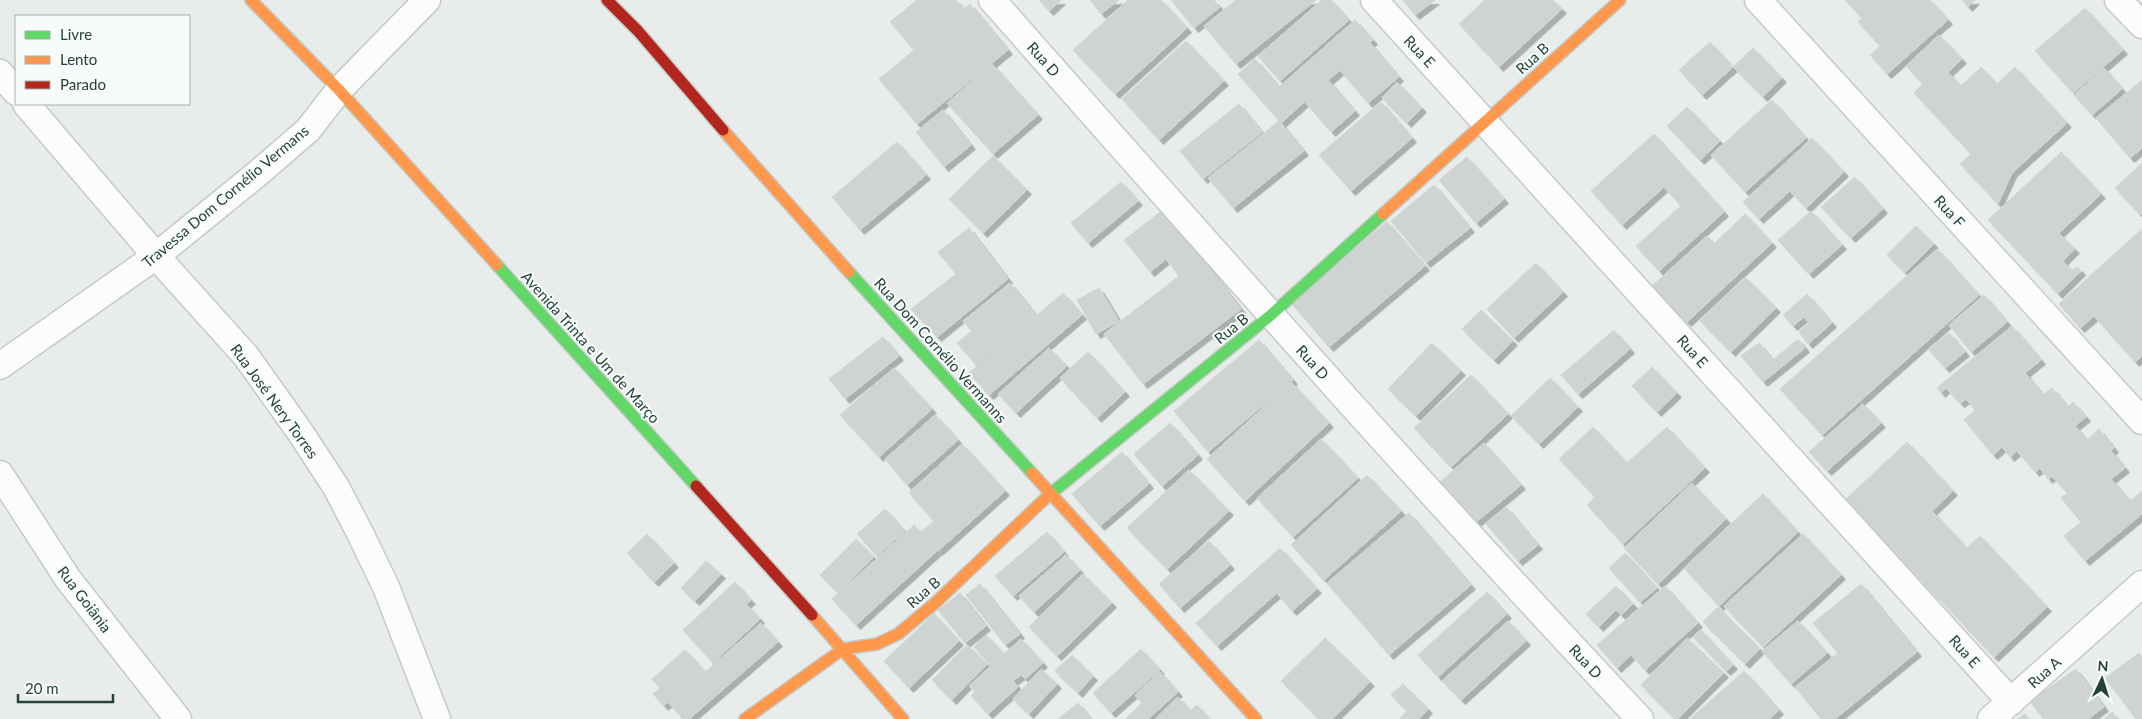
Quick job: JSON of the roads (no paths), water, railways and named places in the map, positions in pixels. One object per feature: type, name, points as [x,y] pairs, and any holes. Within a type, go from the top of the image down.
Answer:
[{"type":"street","name":"Avenida Trinta e Um de Março","points":[[251,0],[339,90],[843,648],[903,719]]},
{"type":"street","name":"Travessa Dom Cornélio Vermans","points":[[0,366],[156,256],[308,130],[339,90],[427,0]]},
{"type":"street","name":"Rua Dom Cornélio Vermanns","points":[[607,0],[638,32],[780,196],[1256,719]]},
{"type":"street","name":"Rua D","points":[[992,0],[1271,315],[1523,595],[1640,719]]},
{"type":"street","name":"Rua E","points":[[1374,0],[2011,702]]},
{"type":"street","name":"Rua B","points":[[843,648],[877,644],[898,634],[934,604],[1051,493],[1271,315],[1484,120],[1620,0]]},
{"type":"street","name":"Rua F","points":[[1758,0],[2142,421]]},
{"type":"street","points":[[2118,0],[2142,25]]},
{"type":"street","points":[[0,73],[15,91]]},
{"type":"street","name":"Rua José Nery Torres","points":[[27,105],[156,256],[246,356],[300,432],[336,487],[386,587],[437,719]]},
{"type":"street","name":"Rua Goiânia","points":[[0,474],[8,504],[178,719]]},
{"type":"street","name":"Rua A","points":[[1991,719],[2142,584]]},
{"type":"street","points":[[745,719],[843,648]]}]
